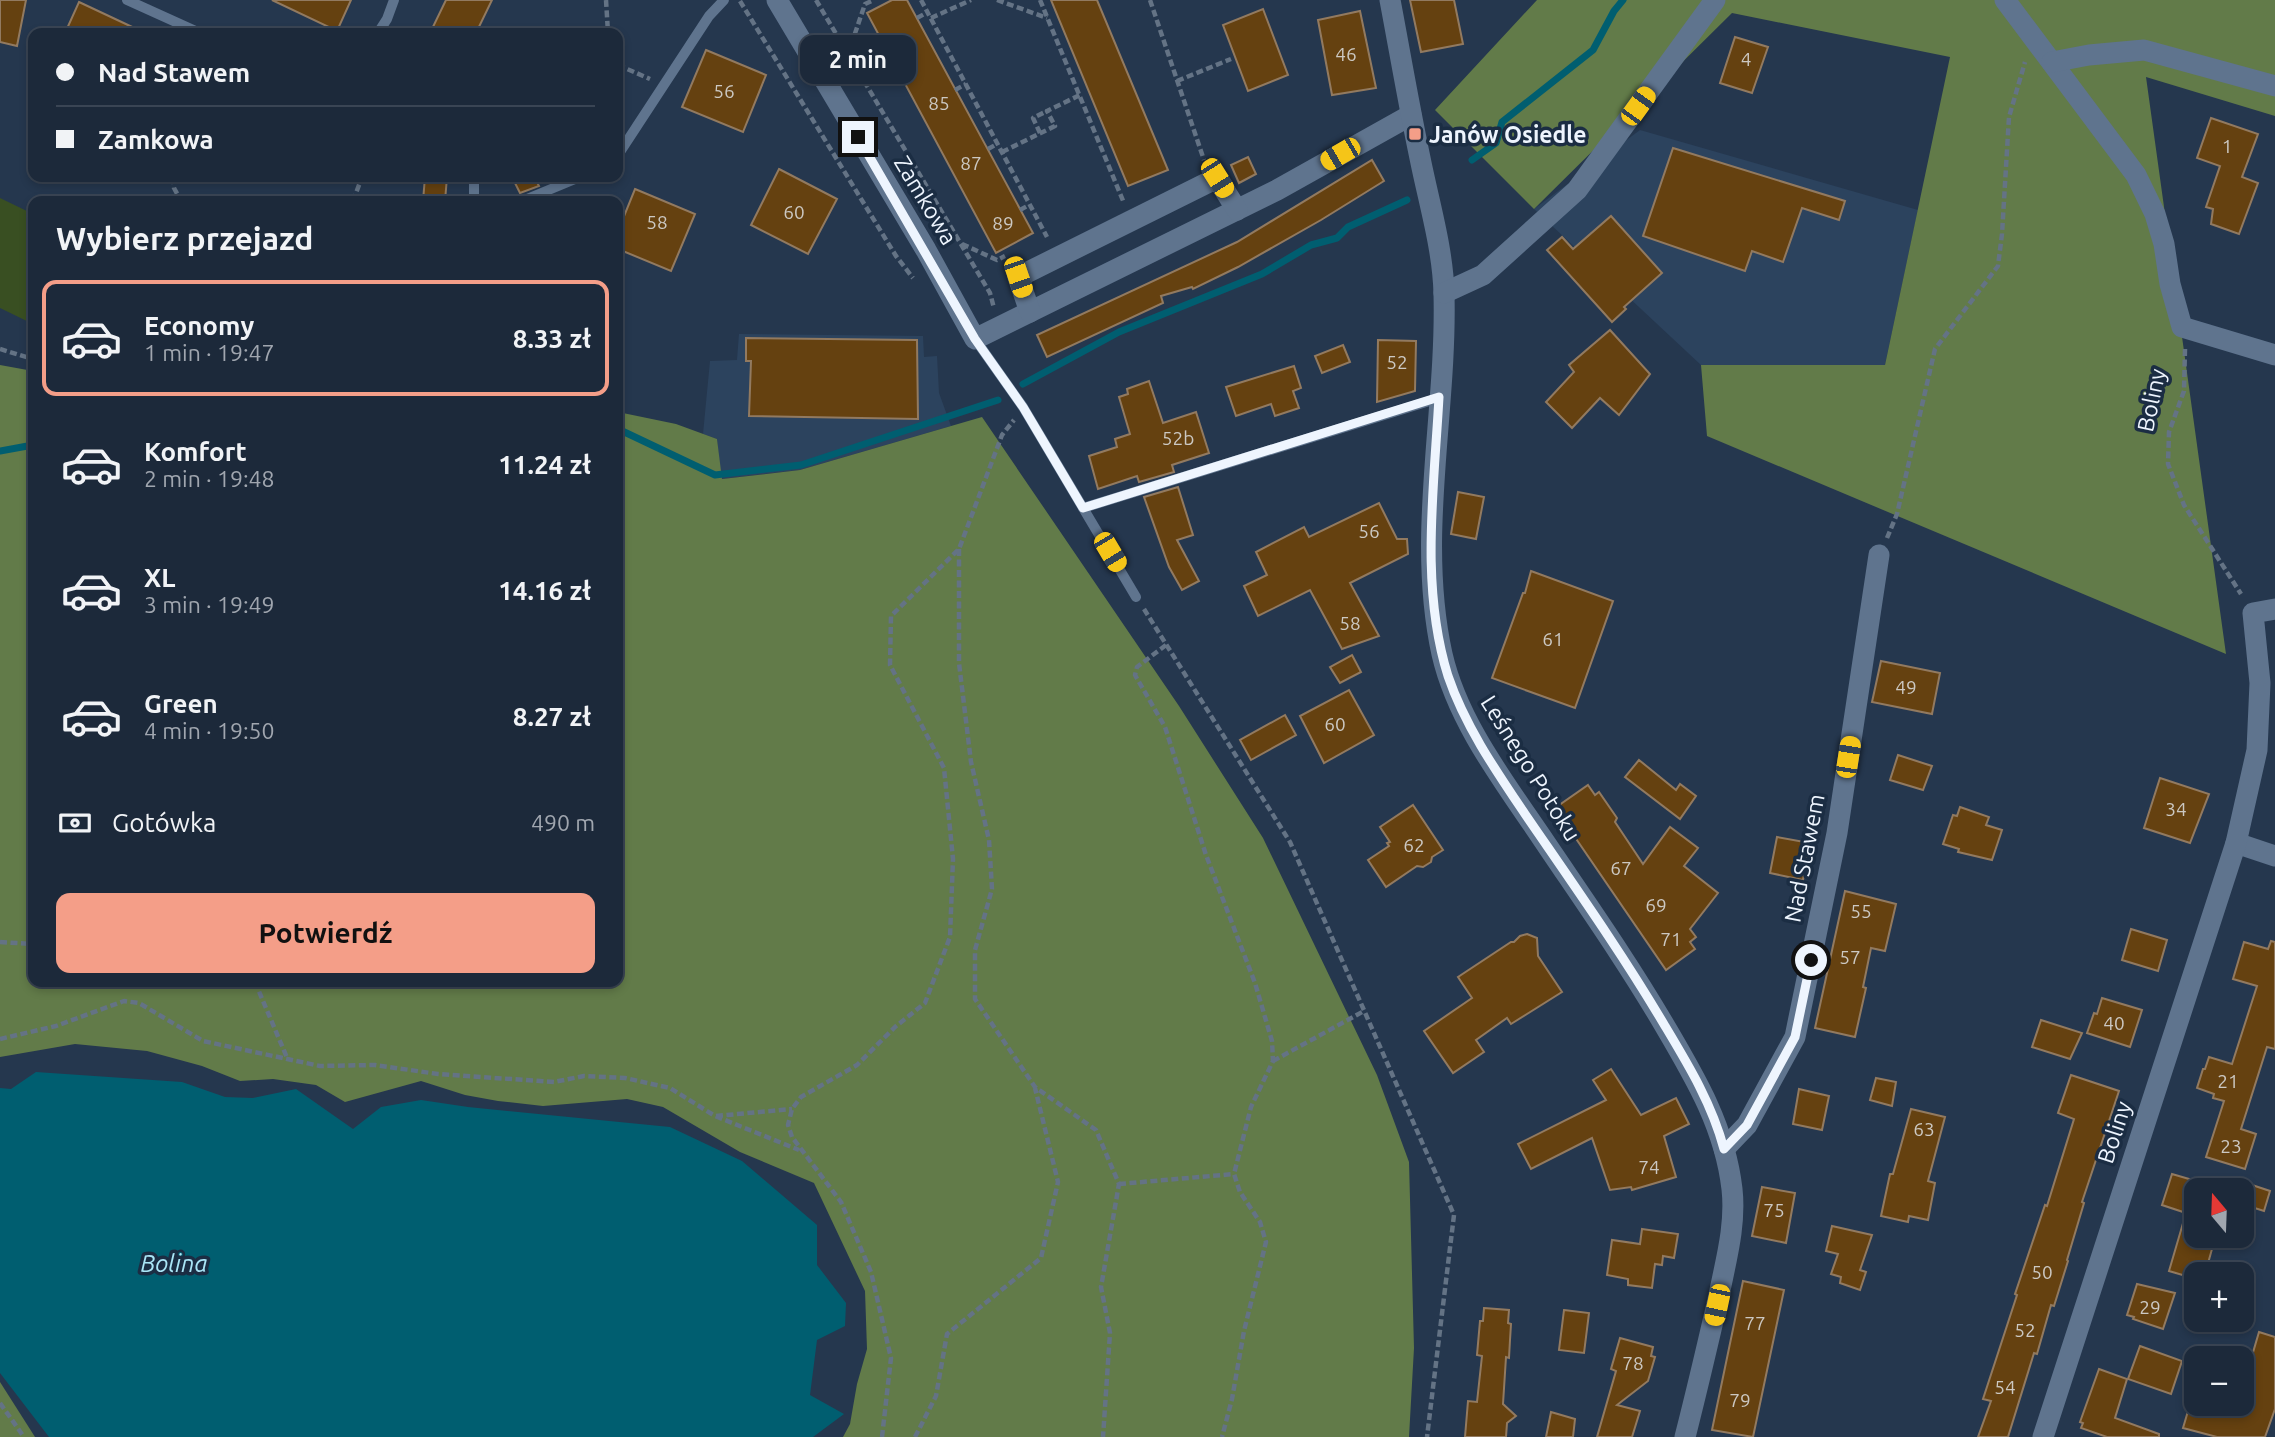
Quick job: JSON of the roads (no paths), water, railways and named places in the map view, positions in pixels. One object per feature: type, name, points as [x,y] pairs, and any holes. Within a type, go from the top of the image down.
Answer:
[{"type":"street","name":"Zamkowa","points":[[777,0],[926,250],[975,339]]},
{"type":"street","name":"Leśnego Potoku","points":[[1390,0],[1437,237],[1444,293],[1431,572],[1436,622],[1449,677],[1462,710],[1514,798],[1635,975],[1701,1087],[1717,1122],[1724,1149],[1732,1190],[1732,1234],[1685,1437]]},
{"type":"street","points":[[1444,293],[1483,275],[1577,190],[1715,0]]},
{"type":"street","points":[[2005,0],[2136,175],[2155,214],[2182,327],[2275,355]]},
{"type":"street","points":[[2052,62],[2089,55],[2144,50],[2275,86]]},
{"type":"street","points":[[975,339],[1277,190],[1411,115]]},
{"type":"street","points":[[1030,312],[1018,277],[1217,178],[1237,210]]},
{"type":"street","name":"Nad Stawem","points":[[1724,1149],[1747,1125],[1795,1037],[1837,833],[1878,555]]},
{"type":"street","name":"Boliny","points":[[2043,1437],[2236,843],[2257,750],[2260,683],[2253,613],[2275,609]]},
{"type":"street","points":[[2236,843],[2275,856]]},
{"type":"lane","points":[[127,0],[189,28]]},
{"type":"lane","points":[[381,28],[394,0]]},
{"type":"lane","points":[[623,147],[709,16],[724,0]]},
{"type":"lane","points":[[534,196],[568,182]]},
{"type":"lane","points":[[975,339],[1023,407],[1136,597]]},
{"type":"lane","points":[[1083,508],[1439,397]]},
{"type":"water","name":"Bolina","points":[[36,1072],[182,1082],[225,1097],[253,1098],[296,1089],[353,1129],[381,1107],[421,1100],[670,1127],[742,1161],[817,1225],[817,1265],[846,1303],[845,1326],[817,1340],[810,1395],[844,1414],[813,1437],[49,1437],[0,1373],[0,1088],[11,1089]]},
{"type":"waterway","points":[[1472,160],[1496,143],[1502,122],[1593,50],[1623,0]]},
{"type":"waterway","points":[[1023,384],[1119,332],[1262,274],[1311,245],[1337,238],[1348,227],[1407,200]]},
{"type":"waterway","points":[[623,431],[715,475],[801,465],[998,400]]},
{"type":"waterway","points":[[0,451],[28,446]]},
{"type":"place","name":"Janów Osiedle","points":[[1415,134]]}]
